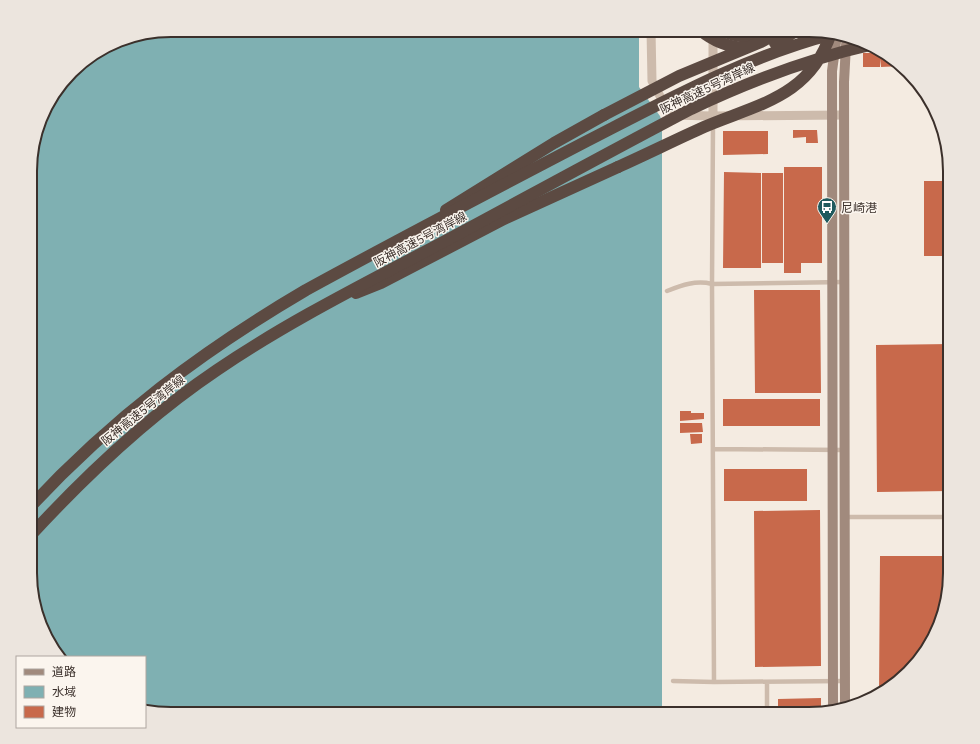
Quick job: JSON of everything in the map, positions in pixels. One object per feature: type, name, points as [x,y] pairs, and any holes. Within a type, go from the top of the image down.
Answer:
[{"type":"highway","points":[[710,37],[725,45],[738,48],[749,48],[770,45],[787,37]]},
{"type":"highway","points":[[746,37],[762,37]]},
{"type":"highway","points":[[387,247],[502,174],[611,111],[679,76],[771,37]]},
{"type":"highway","name":"阪神高速5号湾岸線","points":[[37,499],[58,477],[142,401],[204,354],[306,290],[559,155],[707,80],[775,52],[821,38]]},
{"type":"highway","points":[[317,309],[381,283],[504,219],[705,127],[780,95],[797,84],[816,65],[830,39]]},
{"type":"highway","name":"阪神高速5号湾岸線","points":[[37,529],[116,449],[150,420],[217,370],[277,332],[654,128],[726,92],[797,66],[861,47]]},
{"type":"highway","points":[[37,494],[58,477]]},
{"type":"street","points":[[651,37],[652,81],[670,114],[713,116],[844,115]]},
{"type":"street","points":[[712,37],[713,116]]},
{"type":"street","points":[[833,704],[832,71],[836,40]]},
{"type":"street","points":[[845,702],[843,450],[844,64],[846,43]]},
{"type":"lane","points":[[713,116],[712,284],[714,682]]},
{"type":"lane","points":[[667,291],[684,284],[705,282],[712,284],[844,282]]},
{"type":"lane","points":[[714,449],[843,450]]},
{"type":"lane","points":[[844,517],[943,517]]},
{"type":"lane","points":[[673,681],[845,681]]},
{"type":"lane","points":[[767,682],[767,707]]},
{"type":"water","points":[[162,37],[639,37],[639,87],[660,116],[662,122],[662,707],[162,707],[146,704],[146,656],[66,656],[55,640],[44,616],[37,582],[37,171],[38,154],[47,120],[55,104],[70,83],[83,70],[104,55],[120,47]]},
{"type":"building","points":[[863,53],[872,53],[893,66],[881,67],[880,59],[880,67],[863,67]]},
{"type":"building","points":[[793,130],[817,130],[818,143],[806,143],[806,137],[793,138]]},
{"type":"building","points":[[723,131],[768,131],[768,154],[723,155]]},
{"type":"building","points":[[784,167],[822,167],[822,263],[801,263],[801,273],[784,273]]},
{"type":"building","points":[[724,172],[761,173],[761,268],[723,268]]},
{"type":"building","points":[[762,173],[783,173],[783,263],[762,263]]},
{"type":"building","points":[[924,181],[943,181],[943,256],[924,256]]},
{"type":"building","points":[[754,290],[820,290],[821,393],[755,393]]},
{"type":"building","points":[[943,344],[943,491],[877,492],[876,345]]},
{"type":"building","points":[[723,399],[820,399],[820,426],[723,426]]},
{"type":"building","points":[[680,411],[704,413],[704,419],[680,421]]},
{"type":"building","points":[[680,423],[702,423],[703,432],[680,433]]},
{"type":"building","points":[[690,434],[702,434],[702,443],[691,444]]},
{"type":"building","points":[[724,469],[807,469],[807,501],[724,501]]},
{"type":"building","points":[[820,510],[821,666],[755,667],[754,511]]},
{"type":"building","points":[[880,556],[943,556],[943,582],[933,624],[910,661],[897,674],[879,686]]},
{"type":"building","points":[[821,698],[821,706],[778,707],[778,699]]},
{"type":"place","name":"尼崎港","points":[[827,224]]}]
